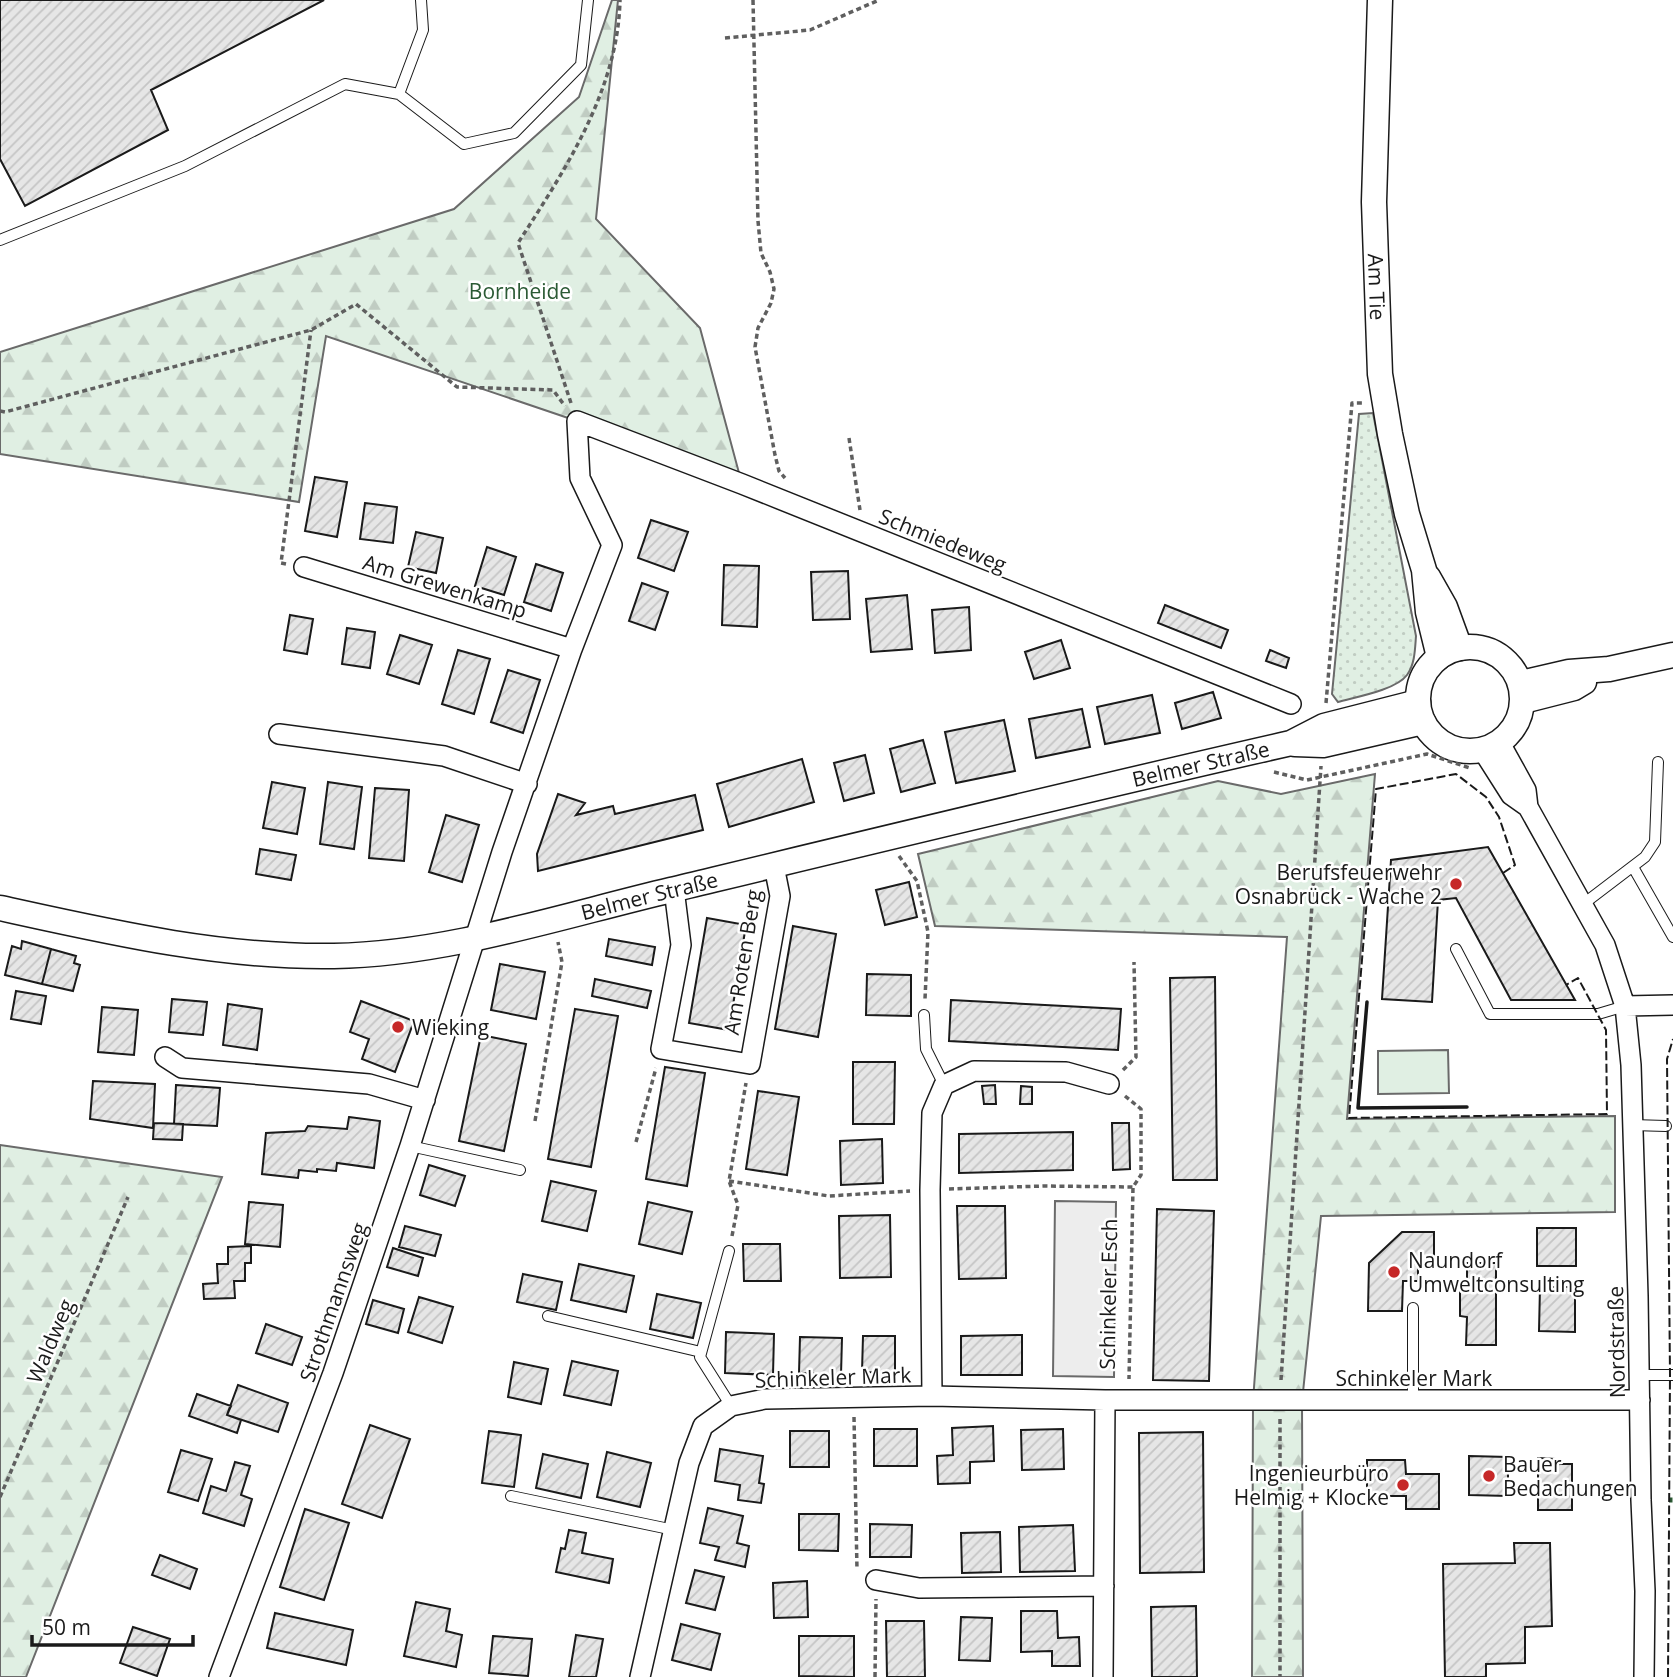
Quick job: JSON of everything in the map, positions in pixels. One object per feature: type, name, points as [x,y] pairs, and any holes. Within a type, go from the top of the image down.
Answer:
[{"type":"street","name":"Am Tie","points":[[1380,0],[1374,202],[1380,374],[1407,514],[1424,570],[1428,612],[1450,652]]},
{"type":"street","points":[[477,937],[502,852],[572,649],[612,545],[580,478],[577,421]]},
{"type":"street","name":"Schmiedeweg","points":[[577,421],[742,484],[1292,704]]},
{"type":"street","name":"Am Grewenkamp","points":[[304,567],[572,649]]},
{"type":"street","points":[[1471,646],[1503,657],[1515,671],[1522,692],[1520,719],[1513,730],[1484,754],[1448,747],[1428,731],[1421,712],[1419,686],[1426,670],[1450,652],[1471,646]]},
{"type":"street","points":[[1522,692],[1574,688],[1609,669],[1673,654]]},
{"type":"street","name":"Belmer Straße","points":[[0,908],[102,931],[228,951],[333,956],[404,950],[477,937],[890,836],[1291,743],[1324,726],[1421,712]]},
{"type":"street","name":"Belmer Straße","points":[[1291,743],[1323,745],[1421,712]]},
{"type":"street","points":[[279,734],[444,756],[527,784]]},
{"type":"street","name":"Nordstraße","points":[[1484,754],[1511,795],[1528,807],[1605,945],[1625,1006],[1631,1065],[1640,1375],[1645,1591],[1644,1677]]},
{"type":"street","name":"Am Roten Berg","points":[[661,1049],[750,1064],[780,896],[774,866]]},
{"type":"street","points":[[661,1049],[681,945],[674,889]]},
{"type":"street","name":"Strothmannsweg","points":[[219,1677],[314,1424],[411,1146],[477,937]]},
{"type":"street","points":[[1625,1006],[1673,1005]]},
{"type":"street","points":[[165,1057],[182,1068],[369,1084],[425,1100]]},
{"type":"street","points":[[932,1396],[932,1113],[944,1085],[974,1071],[1066,1072],[1109,1084]]},
{"type":"street","name":"Schinkeler Mark","points":[[640,1677],[689,1463],[704,1426],[731,1406],[765,1399],[932,1396],[1128,1401],[1640,1400]]},
{"type":"street","points":[[1104,1677],[1105,1400]]},
{"type":"street","points":[[876,1580],[919,1587],[1104,1586]]},
{"type":"lane","points":[[399,94],[423,30],[421,0]]},
{"type":"lane","points":[[0,240],[185,166],[345,84],[399,94],[464,144],[514,133],[581,65],[588,0]]},
{"type":"lane","points":[[1582,905],[1645,857],[1655,842],[1658,762]]},
{"type":"lane","points":[[1633,867],[1673,937]]},
{"type":"lane","points":[[1456,949],[1490,1014],[1598,1014],[1625,1006]]},
{"type":"lane","points":[[925,1015],[926,1049],[944,1085]]},
{"type":"lane","points":[[1632,1125],[1666,1126]]},
{"type":"lane","points":[[411,1146],[520,1170]]},
{"type":"lane","points":[[729,1251],[700,1357],[731,1406]]},
{"type":"lane","points":[[1413,1308],[1413,1400]]},
{"type":"lane","points":[[548,1316],[701,1352]]},
{"type":"lane","points":[[1640,1375],[1673,1375]]},
{"type":"lane","points":[[511,1496],[674,1530]]},
{"type":"path","points":[[577,421],[518,243],[567,167],[604,84],[620,0]]},
{"type":"path","points":[[753,0],[758,221],[761,253],[774,289],[771,303],[758,328],[755,347],[779,471],[790,484]]},
{"type":"path","points":[[725,38],[810,30],[879,0]]},
{"type":"path","points":[[0,411],[5,412],[311,330],[356,304],[457,387],[553,390],[577,421]]},
{"type":"path","points":[[304,567],[281,563],[311,330]]},
{"type":"path","points":[[1325,713],[1352,403],[1385,403]]},
{"type":"path","points":[[848,506],[860,511],[849,438]]},
{"type":"path","points":[[1280,1677],[1280,1401],[1323,745]]},
{"type":"path","points":[[1272,772],[1307,780],[1427,754],[1484,754]]},
{"type":"path","points":[[890,836],[900,858],[917,881],[928,932],[925,1015]]},
{"type":"path","points":[[535,1121],[562,962],[553,919]]},
{"type":"path","points":[[1109,1084],[1136,1057],[1134,962]]},
{"type":"path","points":[[636,1142],[661,1049]]},
{"type":"path","points":[[729,1251],[738,1205],[729,1181],[750,1064]]},
{"type":"path","name":"Schinkeler Esch","points":[[1109,1084],[1141,1110],[1141,1175],[1133,1187],[1128,1401]]},
{"type":"path","points":[[729,1181],[829,1196],[1044,1185],[1133,1187]]},
{"type":"path","name":"Waldweg","points":[[0,1497],[128,1196]]},
{"type":"path","points":[[853,1398],[857,1574],[876,1580],[875,1677]]},
{"type":"green space","name":"Bornheide","points":[[612,0],[618,0],[596,219],[700,328],[742,484],[577,421],[326,336],[299,502],[0,454],[0,352],[454,209],[579,97]]},
{"type":"green space","points":[[1373,413],[1416,636],[1415,651],[1410,671],[1402,680],[1375,692],[1338,702],[1332,694],[1359,414]]},
{"type":"green space","points":[[1375,774],[1347,1119],[1615,1116],[1615,1212],[1321,1216],[1302,1402],[1303,1677],[1252,1677],[1253,1401],[1287,937],[935,926],[918,854],[1218,781],[1281,794]]},
{"type":"green space","points":[[1448,1050],[1449,1093],[1378,1094],[1378,1051]]},
{"type":"green space","points":[[0,1145],[222,1177],[26,1677],[0,1677]]},
{"type":"shaded area","points":[[1055,1201],[1116,1202],[1114,1377],[1053,1376]]},
{"type":"building","points":[[0,0],[324,0],[151,90],[168,130],[25,206],[0,159]]},
{"type":"building","points":[[315,477],[347,482],[337,537],[305,531]]},
{"type":"building","points":[[365,503],[397,507],[393,543],[360,539]]},
{"type":"building","points":[[651,520],[688,532],[674,571],[638,558]]},
{"type":"building","points":[[416,532],[443,538],[436,573],[408,567]]},
{"type":"building","points":[[487,547],[516,557],[504,595],[475,586]]},
{"type":"building","points":[[536,564],[563,573],[551,611],[524,602]]},
{"type":"building","points":[[724,565],[759,566],[757,627],[722,625]]},
{"type":"building","points":[[848,571],[850,619],[813,620],[811,572]]},
{"type":"building","points":[[642,583],[668,592],[655,630],[629,621]]},
{"type":"building","points":[[907,595],[912,649],[871,652],[866,599]]},
{"type":"building","points":[[1165,605],[1228,630],[1221,648],[1158,623]]},
{"type":"building","points":[[969,607],[971,650],[935,653],[932,610]]},
{"type":"building","points":[[290,615],[313,619],[307,654],[284,650]]},
{"type":"building","points":[[347,628],[375,632],[370,668],[342,664]]},
{"type":"building","points":[[400,635],[432,645],[419,684],[387,674]]},
{"type":"building","points":[[1061,640],[1070,668],[1034,679],[1025,652]]},
{"type":"building","points":[[458,650],[490,659],[474,714],[442,704]]},
{"type":"building","points":[[1270,650],[1289,658],[1286,668],[1266,661]]},
{"type":"building","points":[[508,670],[540,680],[523,733],[491,722]]},
{"type":"building","points":[[1213,692],[1221,718],[1182,729],[1175,703]]},
{"type":"building","points":[[1152,695],[1160,733],[1105,744],[1097,707]]},
{"type":"building","points":[[1082,709],[1090,747],[1036,758],[1029,719]]},
{"type":"building","points":[[1004,720],[1015,771],[956,783],[945,732]]},
{"type":"building","points":[[923,740],[935,783],[901,792],[890,749]]},
{"type":"building","points":[[865,755],[874,793],[844,801],[834,763]]},
{"type":"building","points":[[802,759],[814,802],[729,827],[717,784]]},
{"type":"building","points":[[272,782],[305,788],[297,834],[263,828]]},
{"type":"building","points":[[328,782],[362,787],[354,849],[320,844]]},
{"type":"building","points":[[375,788],[409,790],[404,861],[369,858]]},
{"type":"building","points":[[558,794],[585,803],[576,815],[613,806],[615,814],[695,795],[703,830],[538,871],[537,854]]},
{"type":"building","points":[[446,815],[479,825],[462,882],[429,872]]},
{"type":"building","points":[[1488,847],[1575,1000],[1511,1000],[1456,898],[1438,900],[1432,1002],[1382,999],[1391,860]]},
{"type":"building","points":[[260,849],[296,855],[291,880],[256,874]]},
{"type":"building","points":[[909,882],[917,917],[885,925],[876,890]]},
{"type":"building","points":[[707,918],[746,925],[729,1030],[689,1023]]},
{"type":"building","points":[[793,926],[836,934],[818,1037],[775,1029]]},
{"type":"building","points":[[609,939],[655,947],[652,965],[606,956]]},
{"type":"building","points":[[22,941],[51,949],[42,984],[5,975],[12,946],[21,949]]},
{"type":"building","points":[[51,949],[76,956],[74,963],[80,965],[73,991],[42,984]]},
{"type":"building","points":[[500,964],[545,972],[536,1019],[491,1010]]},
{"type":"building","points":[[867,974],[911,975],[911,1016],[866,1015]]},
{"type":"building","points":[[1215,977],[1217,1180],[1173,1180],[1170,978]]},
{"type":"building","points":[[595,979],[651,991],[647,1008],[592,996]]},
{"type":"building","points":[[16,991],[46,996],[41,1024],[11,1019]]},
{"type":"building","points":[[172,999],[207,1002],[203,1035],[169,1032]]},
{"type":"building","points":[[951,1000],[1121,1009],[1118,1050],[949,1041]]},
{"type":"building","points":[[361,1001],[414,1021],[395,1072],[362,1059],[369,1039],[350,1032]]},
{"type":"building","points":[[228,1004],[262,1009],[257,1050],[223,1045]]},
{"type":"building","points":[[102,1007],[138,1010],[134,1055],[98,1052]]},
{"type":"building","points":[[575,1009],[618,1016],[591,1167],[548,1159]]},
{"type":"building","points":[[481,1035],[526,1044],[504,1151],[459,1141]]},
{"type":"building","points":[[853,1062],[895,1062],[894,1124],[853,1124]]},
{"type":"building","points":[[665,1067],[705,1073],[687,1186],[646,1179]]},
{"type":"building","points":[[93,1081],[155,1084],[153,1128],[90,1119]]},
{"type":"building","points":[[176,1085],[220,1088],[217,1126],[174,1124]]},
{"type":"building","points":[[995,1085],[996,1104],[984,1104],[982,1086]]},
{"type":"building","points":[[1021,1086],[1032,1087],[1032,1104],[1020,1104]]},
{"type":"building","points":[[758,1091],[799,1097],[787,1175],[746,1169]]},
{"type":"building","points":[[349,1117],[380,1121],[374,1168],[337,1163],[336,1171],[299,1170],[298,1178],[262,1174],[266,1133],[305,1131],[308,1126],[347,1129]]},
{"type":"building","points":[[154,1123],[183,1124],[182,1140],[153,1139]]},
{"type":"building","points":[[1112,1123],[1129,1123],[1130,1169],[1113,1170]]},
{"type":"building","points":[[1073,1132],[1073,1170],[959,1173],[959,1134]]},
{"type":"building","points":[[882,1139],[883,1183],[841,1185],[840,1141]]},
{"type":"building","points":[[429,1165],[465,1176],[455,1206],[420,1195]]},
{"type":"building","points":[[551,1181],[596,1191],[587,1231],[542,1221]]},
{"type":"building","points":[[249,1202],[283,1205],[280,1247],[245,1244]]},
{"type":"building","points":[[648,1202],[692,1212],[682,1254],[639,1244]]},
{"type":"building","points":[[957,1206],[1005,1206],[1006,1278],[959,1279]]},
{"type":"building","points":[[1157,1209],[1214,1211],[1209,1381],[1153,1380]]},
{"type":"building","points":[[890,1215],[891,1277],[840,1278],[839,1216]]},
{"type":"building","points":[[405,1226],[441,1235],[435,1256],[399,1247]]},
{"type":"building","points":[[1537,1228],[1576,1228],[1576,1266],[1537,1266]]},
{"type":"building","name":"Naundorf Umweltconsulting","points":[[1402,1232],[1434,1232],[1434,1264],[1418,1263],[1418,1281],[1403,1281],[1402,1311],[1368,1311],[1369,1263]]},
{"type":"building","points":[[743,1244],[780,1244],[781,1281],[744,1281]]},
{"type":"building","points":[[251,1246],[251,1263],[245,1263],[245,1281],[234,1281],[235,1298],[204,1299],[203,1284],[218,1283],[217,1264],[228,1264],[228,1247]]},
{"type":"building","points":[[393,1248],[423,1258],[418,1276],[387,1267]]},
{"type":"building","points":[[1467,1263],[1496,1263],[1496,1345],[1466,1345],[1467,1317],[1460,1316],[1460,1292],[1467,1292]]},
{"type":"building","points":[[579,1264],[634,1276],[626,1312],[571,1300]]},
{"type":"building","points":[[523,1274],[562,1282],[556,1310],[517,1302]]},
{"type":"building","points":[[1540,1287],[1575,1287],[1575,1332],[1539,1331]]},
{"type":"building","points":[[657,1294],[701,1303],[693,1338],[650,1329]]},
{"type":"building","points":[[419,1297],[453,1307],[442,1343],[408,1332]]},
{"type":"building","points":[[373,1300],[404,1309],[398,1333],[366,1324]]},
{"type":"building","points":[[266,1324],[302,1337],[292,1365],[256,1353]]},
{"type":"building","points":[[726,1332],[774,1334],[773,1375],[725,1373]]},
{"type":"building","points":[[1022,1335],[1022,1375],[961,1375],[961,1336]]},
{"type":"building","points":[[863,1336],[895,1336],[895,1373],[862,1372]]},
{"type":"building","points":[[800,1337],[842,1338],[841,1375],[799,1373]]},
{"type":"building","points":[[572,1361],[618,1371],[611,1405],[564,1395]]},
{"type":"building","points":[[514,1362],[548,1369],[541,1404],[508,1397]]},
{"type":"building","points":[[238,1385],[288,1403],[278,1432],[227,1415]]},
{"type":"building","points":[[197,1394],[231,1406],[227,1415],[241,1420],[237,1433],[189,1416]]},
{"type":"building","points":[[370,1425],[410,1439],[382,1518],[342,1504]]},
{"type":"building","points":[[993,1426],[994,1461],[970,1462],[970,1483],[938,1484],[937,1456],[953,1455],[952,1428]]},
{"type":"building","points":[[874,1429],[917,1429],[917,1466],[874,1466]]},
{"type":"building","points":[[1063,1429],[1064,1469],[1022,1470],[1021,1430]]},
{"type":"building","points":[[489,1431],[521,1435],[514,1487],[482,1483]]},
{"type":"building","points":[[790,1431],[829,1431],[829,1467],[790,1467]]},
{"type":"building","points":[[1203,1432],[1204,1572],[1140,1573],[1139,1433]]},
{"type":"building","points":[[720,1449],[763,1456],[759,1483],[764,1484],[761,1503],[738,1500],[740,1485],[715,1481]]},
{"type":"building","points":[[181,1450],[212,1459],[198,1501],[168,1492]]},
{"type":"building","points":[[607,1452],[651,1463],[640,1507],[597,1497]]},
{"type":"building","points":[[543,1454],[588,1464],[581,1498],[536,1488]]},
{"type":"building","name":"Bauer Bedachungen","points":[[1469,1456],[1508,1457],[1508,1496],[1469,1495]]},
{"type":"building","points":[[1538,1458],[1555,1459],[1555,1464],[1572,1464],[1572,1510],[1538,1510]]},
{"type":"building","name":"Ingenieurbüro Helmig + Klocke","points":[[1367,1460],[1405,1460],[1406,1474],[1439,1474],[1439,1509],[1406,1509],[1406,1496],[1367,1496]]},
{"type":"building","points":[[235,1462],[250,1466],[241,1495],[252,1499],[244,1526],[203,1513],[211,1486],[226,1491]]},
{"type":"building","points":[[708,1508],[743,1516],[737,1543],[749,1546],[745,1567],[715,1560],[719,1547],[700,1543]]},
{"type":"building","points":[[305,1509],[349,1523],[324,1600],[280,1587]]},
{"type":"building","points":[[799,1514],[839,1514],[838,1551],[799,1550]]},
{"type":"building","points":[[870,1524],[912,1525],[911,1557],[870,1557]]},
{"type":"building","points":[[1073,1525],[1075,1571],[1020,1572],[1019,1527]]},
{"type":"building","points":[[569,1530],[586,1533],[582,1553],[613,1559],[609,1583],[556,1572],[561,1548],[565,1549]]},
{"type":"building","points":[[1000,1532],[1001,1572],[962,1573],[961,1533]]},
{"type":"building","points":[[1514,1543],[1550,1543],[1552,1626],[1525,1627],[1525,1663],[1486,1664],[1486,1677],[1445,1677],[1443,1564],[1515,1563]]},
{"type":"building","points":[[160,1555],[197,1569],[190,1589],[152,1575]]},
{"type":"building","points":[[695,1570],[724,1577],[715,1610],[686,1603]]},
{"type":"building","points":[[807,1581],[808,1617],[774,1618],[773,1583]]},
{"type":"building","points":[[416,1602],[450,1609],[446,1631],[462,1635],[456,1667],[404,1656]]},
{"type":"building","points":[[1196,1606],[1197,1677],[1152,1677],[1151,1607]]},
{"type":"building","points":[[1021,1611],[1057,1611],[1058,1638],[1079,1637],[1080,1666],[1052,1666],[1052,1651],[1021,1652]]},
{"type":"building","points":[[275,1613],[353,1630],[346,1665],[267,1648]]},
{"type":"building","points":[[961,1617],[992,1618],[990,1661],[959,1660]]},
{"type":"building","points":[[886,1621],[924,1621],[925,1677],[887,1677]]},
{"type":"building","points":[[681,1624],[720,1634],[711,1670],[672,1660]]},
{"type":"building","points":[[133,1627],[170,1639],[157,1676],[120,1663]]},
{"type":"building","points":[[576,1635],[603,1639],[596,1677],[569,1677]]},
{"type":"building","points":[[493,1636],[532,1639],[528,1676],[489,1673]]},
{"type":"building","points":[[799,1636],[854,1636],[854,1677],[799,1676]]},
{"type":"fence","points":[[1503,873],[1515,865],[1499,817],[1486,797],[1456,774],[1376,789],[1349,1118],[1607,1114],[1606,1030],[1578,978],[1566,985]]},
{"type":"fence","points":[[1668,1677],[1670,1375],[1667,1059],[1673,1039]]},
{"type":"wall","points":[[1367,1002],[1358,1108],[1467,1107]]},
{"type":"place","name":"Berufsfeuerwehr Osnabrück - Wache 2","points":[[1456,884]]},
{"type":"place","name":"Wieking","points":[[398,1027]]},
{"type":"place","name":"Naundorf Umweltconsulting","points":[[1394,1272]]},
{"type":"place","name":"Bauer Bedachungen","points":[[1489,1476]]},
{"type":"place","name":"Ingenieurbüro Helmig + Klocke","points":[[1403,1485]]}]
